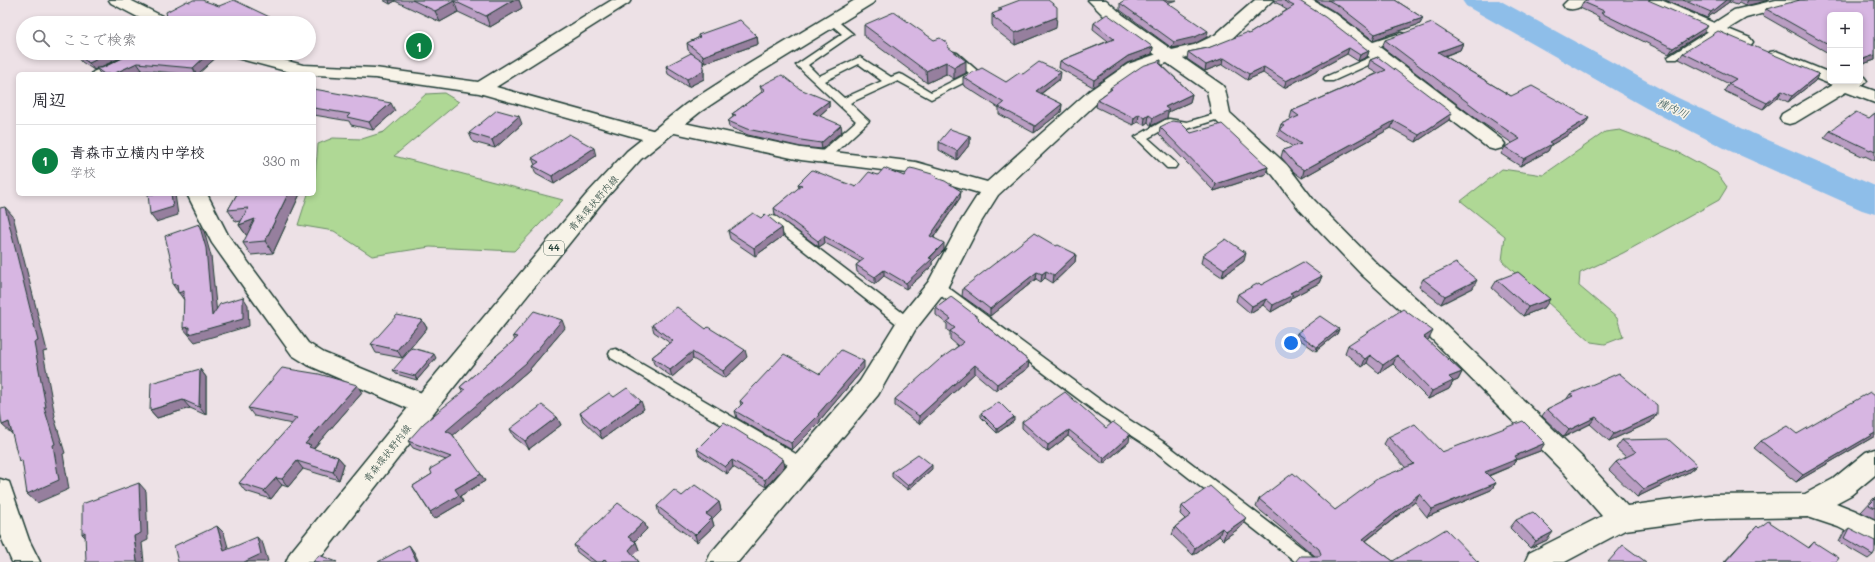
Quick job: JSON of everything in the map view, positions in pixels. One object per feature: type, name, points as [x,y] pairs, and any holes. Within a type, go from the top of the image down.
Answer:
[{"type":"street","points":[[117,0],[148,16]]},
{"type":"street","points":[[480,88],[623,0]]},
{"type":"street","name":"青森環状野内線","points":[[300,562],[425,405],[593,200],[634,155],[693,108],[724,87],[867,0]]},
{"type":"street","points":[[1096,0],[1117,19],[1216,89],[1221,115],[1280,170],[1306,204],[1371,270],[1435,328],[1575,467],[1621,519]]},
{"type":"street","points":[[721,562],[869,388],[907,324],[937,286],[971,221],[991,190],[1095,95],[1134,68],[1168,56],[1200,49],[1221,39],[1265,0]]},
{"type":"street","points":[[1300,0],[1330,18],[1495,144]]},
{"type":"street","points":[[1647,0],[1715,30],[1827,74]]},
{"type":"street","points":[[1715,30],[1740,14],[1796,0]]},
{"type":"street","points":[[262,60],[303,70],[375,73],[480,88],[663,131],[801,154],[916,168],[991,190]]},
{"type":"street","points":[[1863,78],[1875,76]]},
{"type":"street","points":[[1789,118],[1840,84]]},
{"type":"street","points":[[1850,84],[1875,98]]},
{"type":"street","points":[[198,196],[218,238],[300,349],[316,359],[425,405]]},
{"type":"street","points":[[1808,505],[1842,487],[1875,460]]},
{"type":"street","points":[[0,490],[16,543],[26,562]]},
{"type":"street","points":[[1539,562],[1621,519],[1709,507],[1808,505],[1847,519],[1875,534]]},
{"type":"lane","points":[[822,157],[863,121],[801,64],[848,34],[832,21]]},
{"type":"lane","points":[[1673,57],[1715,30]]},
{"type":"lane","points":[[1329,80],[1409,32]]},
{"type":"lane","points":[[843,102],[899,77],[931,96],[976,74],[953,55]]},
{"type":"lane","points":[[101,72],[128,60]]},
{"type":"lane","points":[[818,80],[860,60],[890,81]]},
{"type":"lane","points":[[1171,165],[1141,138],[1169,122],[1187,126],[1221,115]]},
{"type":"lane","points":[[773,220],[907,324]]},
{"type":"lane","points":[[937,286],[1106,412],[1160,447],[1308,562]]},
{"type":"lane","points":[[616,354],[803,466]]},
{"type":"green space","points":[[444,93],[459,102],[394,156],[563,200],[514,251],[430,247],[372,256],[334,231],[298,225],[307,196],[316,196],[316,162],[318,144],[333,138],[362,139],[384,132],[426,94]]},
{"type":"green space","points":[[1620,130],[1676,151],[1717,173],[1727,187],[1719,200],[1623,253],[1580,273],[1579,286],[1617,318],[1623,337],[1605,344],[1591,342],[1502,261],[1505,236],[1461,201],[1502,169],[1543,175],[1605,132]]},
{"type":"building","points":[[193,0],[202,0],[219,6],[234,0],[267,16],[167,16],[166,12],[187,1],[190,2]]},
{"type":"building","points":[[412,0],[513,0],[486,16],[454,1],[435,11]]},
{"type":"building","points":[[1020,0],[1048,0],[1057,7],[1057,17],[1015,33],[993,17],[995,17],[992,14],[1002,10],[999,8]]},
{"type":"building","points":[[1125,0],[1163,0],[1208,31],[1195,37],[1174,42],[1120,3]]},
{"type":"building","points":[[1298,0],[1325,17],[1369,51],[1360,55],[1349,48],[1286,81],[1264,67],[1249,74],[1224,58],[1206,65],[1188,52],[1208,48],[1246,33],[1249,34],[1294,6],[1284,1]]},
{"type":"building","points":[[1328,0],[1395,0],[1423,18],[1375,34],[1339,6]]},
{"type":"building","points":[[1586,0],[1648,0],[1708,26],[1673,48],[1601,13],[1604,11],[1583,2]]},
{"type":"building","points":[[1683,0],[1726,0],[1711,12]]},
{"type":"building","points":[[1800,0],[1875,0],[1875,55],[1863,59],[1863,12],[1827,12],[1827,43],[1766,9]]},
{"type":"building","points":[[894,12],[934,40],[940,38],[947,43],[948,47],[966,61],[954,67],[946,62],[926,71],[864,25]]},
{"type":"building","points":[[1107,14],[1153,47],[1128,56],[1094,80],[1060,61],[1114,39],[1094,23]]},
{"type":"building","points":[[740,20],[757,36],[703,56],[687,43],[700,37],[698,35]]},
{"type":"building","points":[[1432,23],[1463,43],[1438,52],[1511,96],[1532,86],[1589,118],[1549,142],[1552,144],[1524,159],[1505,147],[1520,139],[1482,113],[1385,40]]},
{"type":"building","points":[[1718,31],[1819,74],[1792,96],[1782,91],[1767,103],[1728,84],[1736,79],[1683,53]]},
{"type":"building","points":[[691,53],[703,61],[703,71],[687,79],[666,66]]},
{"type":"building","points":[[1378,57],[1452,113],[1419,135],[1394,121],[1304,170],[1296,165],[1283,150],[1301,144],[1279,129],[1284,126],[1281,124],[1299,116],[1292,111],[1386,70],[1370,60]]},
{"type":"building","points":[[84,60],[96,60],[89,63]]},
{"type":"building","points":[[119,60],[202,60],[193,68],[137,63],[117,72],[101,72],[96,68],[102,68]]},
{"type":"building","points":[[1161,60],[1159,63],[1192,94],[1165,107],[1169,110],[1153,118],[1149,115],[1145,118],[1139,114],[1134,118],[1097,100],[1112,89],[1110,88],[1142,66]]},
{"type":"building","points":[[1039,62],[1061,72],[1036,91],[1062,104],[1035,126],[999,107],[1004,103],[963,77],[982,68],[1006,82],[1019,73],[1023,74]]},
{"type":"building","points":[[782,75],[800,89],[829,101],[813,113],[841,125],[821,143],[747,129],[728,121],[736,115],[732,114],[765,90],[760,86]]},
{"type":"building","points":[[316,89],[391,103],[369,122],[347,117],[350,114],[316,108]]},
{"type":"building","points":[[497,110],[519,116],[492,140],[469,133]]},
{"type":"building","points":[[1856,112],[1869,118],[1875,113],[1875,151],[1830,131]]},
{"type":"building","points":[[1172,121],[1180,122],[1191,133],[1222,124],[1268,167],[1216,184],[1160,127]]},
{"type":"building","points":[[950,129],[970,136],[957,151],[939,142]]},
{"type":"building","points":[[569,134],[594,148],[552,176],[533,166],[539,162],[532,158]]},
{"type":"building","points":[[884,168],[904,176],[910,168],[932,174],[937,177],[936,178],[945,181],[961,191],[930,236],[944,243],[929,258],[932,259],[906,283],[884,270],[875,277],[856,265],[864,259],[824,236],[818,241],[774,208],[802,185],[798,184],[812,170],[856,187],[869,172],[878,175]]},
{"type":"building","points":[[148,196],[171,196],[173,207],[150,214]]},
{"type":"building","points":[[236,196],[287,196],[265,241],[243,243],[255,219],[239,225],[248,208],[228,210]]},
{"type":"building","points":[[5,207],[38,341],[34,343],[46,407],[44,407],[55,444],[53,445],[59,480],[27,494],[22,460],[19,461],[9,422],[2,425],[0,411],[0,208]]},
{"type":"building","points":[[753,213],[761,218],[765,214],[782,228],[754,248],[728,231]]},
{"type":"building","points":[[199,224],[206,248],[212,316],[220,304],[243,297],[243,319],[189,334],[189,327],[183,328],[184,291],[178,293],[177,284],[173,285],[172,265],[165,236]]},
{"type":"building","points":[[1034,233],[1056,246],[1058,245],[1076,254],[1054,275],[1046,271],[1042,274],[1037,272],[990,309],[963,288]]},
{"type":"building","points":[[1226,239],[1246,253],[1224,269],[1203,255]]},
{"type":"building","points":[[1303,262],[1322,276],[1290,293],[1293,295],[1273,305],[1266,299],[1252,306],[1238,294],[1259,283],[1261,285]]},
{"type":"building","points":[[1456,263],[1477,280],[1445,296],[1423,279]]},
{"type":"building","points":[[1518,272],[1550,299],[1528,307],[1497,280]]},
{"type":"building","points":[[951,297],[979,318],[978,319],[981,322],[1029,361],[997,384],[975,365],[919,416],[895,399],[939,360],[964,342],[950,331],[955,328],[947,322],[951,319],[936,308]]},
{"type":"building","points":[[677,307],[706,329],[708,327],[745,350],[723,371],[692,352],[670,370],[652,357],[673,341],[652,325]]},
{"type":"building","points":[[1403,309],[1433,331],[1424,337],[1462,372],[1449,377],[1453,381],[1432,391],[1397,355],[1383,365],[1370,355],[1365,359],[1348,345]]},
{"type":"building","points":[[534,311],[562,320],[526,363],[446,431],[452,434],[481,474],[455,489],[459,495],[430,512],[413,486],[432,474],[430,469],[451,457],[408,441],[424,423],[465,390],[460,387],[518,337],[513,336]]},
{"type":"building","points":[[397,315],[422,320],[397,350],[371,344]]},
{"type":"building","points":[[1320,316],[1339,329],[1317,347],[1297,333]]},
{"type":"building","points":[[412,348],[434,354],[415,376],[393,370]]},
{"type":"building","points":[[841,350],[864,361],[818,414],[819,415],[791,443],[735,411],[743,403],[740,401],[784,354],[820,374]]},
{"type":"building","points":[[282,368],[319,374],[357,385],[305,444],[311,445],[309,447],[338,457],[333,472],[297,461],[282,479],[276,478],[264,491],[239,483],[297,418],[248,408]]},
{"type":"building","points":[[200,369],[199,407],[183,400],[150,410],[151,383]]},
{"type":"building","points":[[1619,373],[1657,405],[1657,414],[1614,434],[1596,417],[1569,430],[1547,409],[1573,396],[1570,394]]},
{"type":"building","points":[[627,388],[641,401],[599,431],[580,413],[609,393],[614,397]]},
{"type":"building","points":[[1065,392],[1106,428],[1113,422],[1130,435],[1104,458],[1069,430],[1048,445],[1022,422]]},
{"type":"building","points":[[1870,392],[1875,396],[1875,433],[1803,475],[1761,441],[1787,426],[1797,434]]},
{"type":"building","points":[[999,402],[1014,417],[997,429],[981,413]]},
{"type":"building","points":[[542,405],[557,417],[525,441],[510,429]]},
{"type":"building","points":[[1523,421],[1545,443],[1515,456],[1517,459],[1485,472],[1496,483],[1432,509],[1419,494],[1363,539],[1393,561],[1446,529],[1478,562],[1295,562],[1300,556],[1320,556],[1321,554],[1319,549],[1259,499],[1293,473],[1335,510],[1377,479],[1414,464],[1388,437],[1415,424],[1442,452]]},
{"type":"building","points":[[724,422],[783,459],[765,480],[732,460],[725,467],[697,449]]},
{"type":"building","points":[[1668,439],[1697,465],[1644,489],[1616,462],[1636,452],[1622,440]]},
{"type":"building","points":[[918,454],[932,465],[908,486],[892,472]]},
{"type":"building","points":[[139,483],[141,533],[134,536],[137,562],[86,562],[85,532],[82,534],[82,504]]},
{"type":"building","points":[[695,485],[719,502],[706,514],[712,518],[695,535],[657,506],[674,490],[682,496]]},
{"type":"building","points":[[1210,486],[1246,518],[1226,532],[1222,528],[1195,548],[1175,527],[1191,515],[1182,506]]},
{"type":"building","points":[[1875,499],[1875,508],[1869,505]]},
{"type":"building","points":[[618,503],[644,522],[628,537],[636,542],[629,550],[639,562],[607,562],[605,559],[602,562],[596,562],[574,545]]},
{"type":"building","points":[[1533,512],[1553,532],[1536,541],[1516,520]]},
{"type":"building","points":[[1768,521],[1809,548],[1814,542],[1839,558],[1836,562],[1725,562],[1757,526],[1759,528]]},
{"type":"building","points":[[217,526],[224,551],[257,537],[261,554],[244,562],[178,562],[174,546]]},
{"type":"building","points":[[1849,528],[1875,541],[1875,551],[1873,555],[1844,538]]},
{"type":"building","points":[[409,545],[417,562],[378,562]]},
{"type":"building","points":[[1623,545],[1646,562],[1608,562]]},
{"type":"building","points":[[319,555],[337,562],[313,562]]},
{"type":"waterway","name":"横内川","points":[[1477,0],[1658,101],[1741,142],[1875,201]]},
{"type":"place","name":"青森市立横内中学校","points":[[419,46]]}]
